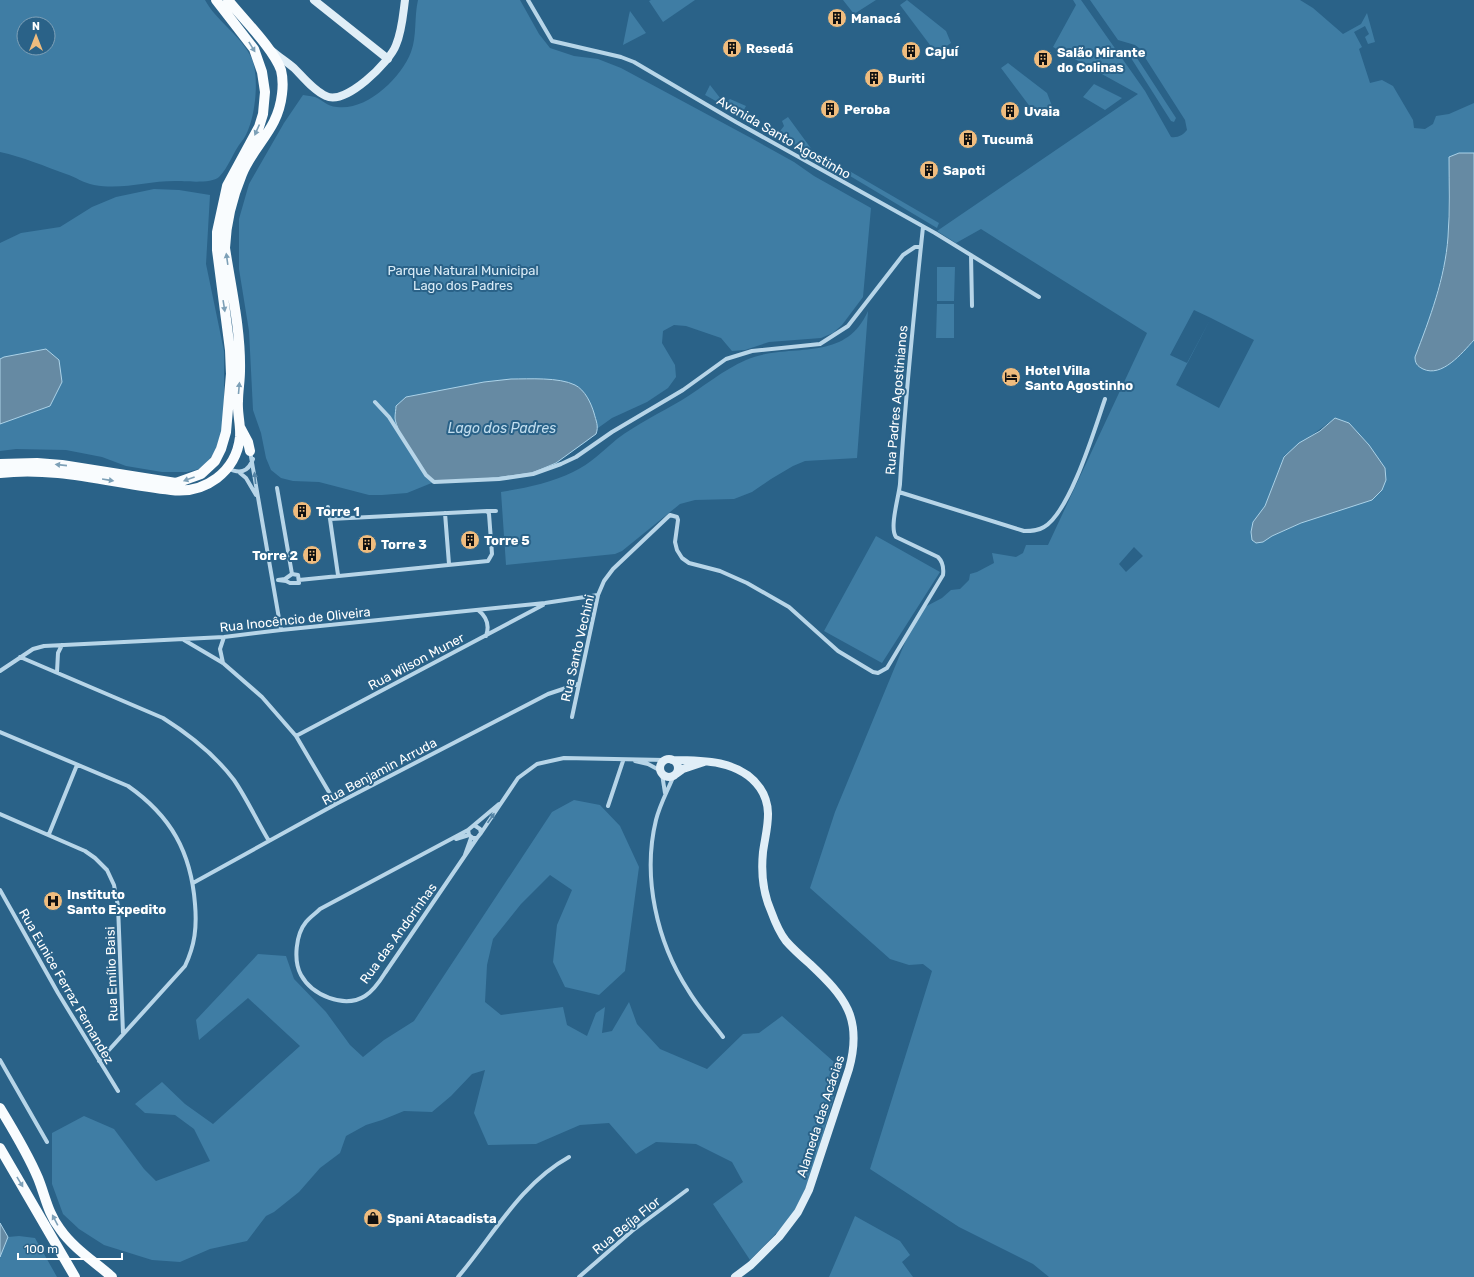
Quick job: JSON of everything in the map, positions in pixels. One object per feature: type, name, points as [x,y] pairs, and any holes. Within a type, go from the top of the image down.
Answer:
[{"type":"main road","points":[[0,464],[37,463],[62,465],[176,482],[201,474],[219,455],[224,443],[230,374],[230,350],[216,250],[217,232],[227,186],[259,127],[263,114],[265,92],[260,62],[254,49],[216,0]]},
{"type":"main road","points":[[0,473],[21,471],[56,472],[186,491],[206,485],[219,477],[227,468],[234,456],[239,442],[240,427],[238,402],[240,371],[239,344],[225,248],[226,232],[234,195],[243,173],[258,146],[273,126],[278,116],[284,77],[276,60],[228,0]]},
{"type":"main road","points":[[264,79],[284,77]]},
{"type":"main road","points":[[265,92],[273,92],[280,88],[284,77]]},
{"type":"main road","points":[[240,427],[248,442],[252,455]]},
{"type":"main road","points":[[224,443],[239,442]]},
{"type":"main road","points":[[219,455],[227,468]]},
{"type":"main road","points":[[0,1108],[24,1148],[49,1209],[59,1229],[112,1277]]},
{"type":"main road","points":[[0,1148],[75,1277]]},
{"type":"street","points":[[314,0],[388,59]]},
{"type":"street","points":[[264,45],[326,96],[338,98],[345,95],[378,70],[388,59],[396,46],[400,34],[405,0]]},
{"type":"street","name":"Avenida Santo Agostinho","points":[[528,0],[552,41],[621,57],[634,62],[736,122],[923,227],[1040,297]]},
{"type":"street","points":[[284,77],[303,78]]},
{"type":"street","name":"Rua Padres Agostinianos","points":[[923,227],[904,416],[899,492],[893,526],[894,534],[930,553]]},
{"type":"street","points":[[375,402],[389,417],[426,475],[434,482],[499,479],[533,474],[576,457],[612,432],[683,390],[726,360],[752,351],[820,344],[833,338],[848,326],[903,255],[915,247],[921,247]]},
{"type":"street","points":[[971,255],[972,306]]},
{"type":"street","points":[[899,492],[1024,531],[1033,531],[1044,528],[1052,521],[1076,479],[1105,399]]},
{"type":"street","points":[[239,442],[252,455],[257,497],[281,630]]},
{"type":"street","points":[[240,473],[249,467],[252,455]]},
{"type":"street","points":[[227,468],[240,473],[246,478],[257,497]]},
{"type":"street","points":[[277,488],[292,574]]},
{"type":"street","points":[[328,507],[338,576]]},
{"type":"street","points":[[278,580],[299,583],[299,580],[490,560],[492,554],[490,520],[489,514],[486,511]]},
{"type":"street","points":[[330,519],[496,511]]},
{"type":"street","points":[[445,513],[449,564]]},
{"type":"street","name":"Rua Santo Vechini","points":[[572,717],[598,595],[604,581],[613,569],[666,517],[674,515],[678,520],[675,542],[677,550],[682,558],[689,563],[720,571],[747,583],[789,607],[838,651],[873,672],[878,673],[887,668],[943,575],[942,562],[930,553]]},
{"type":"street","points":[[271,581],[285,579],[292,574],[298,575],[299,580]]},
{"type":"street","name":"Rua Inocêncio de Oliveira","points":[[0,671],[33,649],[62,645],[224,637],[545,603],[598,595]]},
{"type":"street","name":"Rua Wilson Muner","points":[[296,736],[545,603]]},
{"type":"street","points":[[478,610],[484,615],[489,629],[485,636]]},
{"type":"street","points":[[224,637],[220,649],[224,663]]},
{"type":"street","points":[[184,640],[224,663],[262,697],[296,736],[336,804]]},
{"type":"street","points":[[57,672],[58,653],[62,645]]},
{"type":"street","points":[[20,657],[163,718],[185,732],[212,755],[234,781],[269,841]]},
{"type":"street","name":"Rua Benjamin Arruda","points":[[193,883],[336,804],[548,694],[578,684]]},
{"type":"street","points":[[0,732],[128,786],[146,798],[166,820],[180,842],[189,863],[193,883],[196,924],[195,942],[191,953],[185,966],[99,1061]]},
{"type":"street","name":"Rua das Andorinhas","points":[[499,804],[468,830],[450,841],[320,909],[306,922],[300,934],[297,962],[301,975],[312,987],[324,995],[338,1001],[351,1001],[365,996],[376,986],[481,833],[499,804],[518,778],[538,764],[548,760],[564,758],[623,761],[644,759],[668,760]]},
{"type":"street","points":[[665,794],[660,766],[668,760],[678,766],[665,794],[656,820],[651,865],[653,897],[660,928],[674,966],[688,991],[723,1037]]},
{"type":"street","name":"Alameda das Acácias","points":[[668,760],[728,765],[741,770],[752,778],[760,788],[766,798],[769,812],[762,873],[768,906],[777,927],[786,941],[838,992],[847,1007],[854,1039],[853,1056],[849,1069],[809,1190],[798,1212],[779,1237],[751,1264],[734,1277]]},
{"type":"street","points":[[608,806],[623,761]]},
{"type":"street","name":"Rua das Andorinhas","points":[[633,761],[648,764],[661,772]]},
{"type":"street","points":[[661,772],[668,777],[675,775],[683,769],[706,762]]},
{"type":"street","points":[[48,834],[77,765]]},
{"type":"street","name":"Rua Emílio Baisi","points":[[0,814],[48,834],[95,858],[107,870],[114,885],[118,906],[123,1033]]},
{"type":"street","points":[[474,826],[480,829],[481,833]]},
{"type":"street","name":"Rua das Andorinhas","points":[[464,857],[470,836],[468,830]]},
{"type":"street","name":"Rua das Andorinhas","points":[[450,841],[470,836],[477,838]]},
{"type":"street","name":"Rua Eunice Ferraz Fernandez","points":[[0,890],[2,896],[118,1091]]},
{"type":"street","points":[[0,1060],[47,1142]]},
{"type":"street","points":[[458,1277],[533,1183],[552,1166],[569,1157]]},
{"type":"street","name":"Rua Beíja Flor","points":[[579,1277],[632,1231],[687,1190]]},
{"type":"green space","points":[[0,0],[205,0],[216,15],[242,43],[252,59],[256,78],[256,90],[250,124],[226,169],[216,179],[198,182],[165,181],[125,186],[94,185],[17,156],[0,152]]},
{"type":"green space","name":"Parque Natural Municipal Lago dos Padres","points":[[418,0],[520,0],[539,34],[550,48],[574,56],[598,59],[621,68],[794,162],[814,176],[871,208],[863,297],[842,325],[833,333],[821,338],[769,342],[745,350],[732,351],[721,338],[686,326],[674,325],[663,331],[662,343],[675,365],[676,377],[668,388],[647,402],[612,418],[598,428],[596,434],[556,463],[532,473],[434,482],[407,493],[382,495],[369,495],[319,482],[293,481],[281,478],[271,470],[266,458],[261,433],[253,410],[249,331],[239,269],[239,219],[249,184],[284,123],[303,95],[315,97],[333,106],[348,107],[360,104],[371,98],[382,91],[391,82],[406,62],[413,46]]},
{"type":"green space","points":[[695,0],[663,22],[649,1]]},
{"type":"green space","points":[[843,0],[876,0],[854,14]]},
{"type":"green space","points":[[907,0],[946,31],[951,43],[936,53],[900,5]]},
{"type":"green space","points":[[1073,0],[1081,0],[1145,91],[1171,137],[1180,136],[1187,130],[1185,120],[1139,48],[1135,45],[1118,40],[1090,0],[1300,0],[1313,8],[1343,34],[1361,24],[1367,13],[1375,42],[1368,44],[1365,37],[1369,34],[1365,26],[1354,32],[1362,47],[1359,49],[1370,83],[1382,80],[1393,86],[1413,120],[1414,128],[1425,129],[1433,124],[1436,116],[1449,114],[1474,103],[1474,153],[1459,153],[1449,157],[1448,237],[1444,265],[1430,321],[1415,357],[1418,366],[1426,370],[1469,345],[1474,340],[1474,1277],[1049,1277],[1033,1264],[959,1227],[870,1169],[932,971],[923,964],[909,965],[890,959],[810,888],[835,812],[906,640],[923,608],[942,598],[951,590],[960,589],[969,580],[970,574],[994,563],[992,553],[1016,557],[1023,553],[1026,545],[1048,545],[1147,333],[981,229],[956,243],[937,231],[1138,94],[1053,47],[1076,5]],"holes":[[[1194,310],[1211,318],[1187,363],[1170,355]],[[1211,318],[1254,340],[1219,408],[1176,385]],[[1335,418],[1349,423],[1369,445],[1385,468],[1301,523],[1272,536],[1253,522],[1265,506],[1284,456]],[[1134,547],[1143,556],[1126,572],[1119,564]]]},
{"type":"green space","points":[[630,11],[646,33],[623,45],[629,15]]},
{"type":"green space","points":[[1132,55],[1135,55],[1176,118],[1174,122],[1171,121],[1131,58]]},
{"type":"green space","points":[[1008,63],[1047,93],[1052,106],[1037,116],[1001,68]]},
{"type":"green space","points":[[1094,84],[1122,98],[1105,110],[1083,97]]},
{"type":"green space","points":[[710,85],[724,103],[730,99],[746,106],[741,115],[705,95]]},
{"type":"green space","points":[[788,117],[818,158],[777,135],[784,126],[782,121]]},
{"type":"green space","points":[[846,169],[939,223],[937,228],[840,170]]},
{"type":"green space","points":[[154,189],[179,190],[210,195],[206,264],[224,351],[223,426],[216,450],[209,460],[199,469],[187,472],[162,472],[126,466],[102,457],[66,450],[16,449],[0,451],[0,243],[21,233],[60,227],[92,207],[116,197]]},
{"type":"green space","points":[[937,267],[955,267],[954,301],[937,301]]},
{"type":"green space","points":[[937,304],[954,304],[954,338],[936,338]]},
{"type":"green space","points":[[868,311],[857,458],[805,461],[793,466],[752,492],[734,499],[695,500],[680,504],[622,551],[615,554],[506,565],[501,492],[547,482],[565,476],[579,469],[632,428],[682,400],[729,369],[746,360],[780,352],[814,349],[845,339],[858,328]]},
{"type":"green space","points":[[876,536],[940,572],[882,663],[824,631]]},
{"type":"green space","points":[[574,800],[600,805],[620,826],[639,867],[625,971],[599,995],[565,987],[553,962],[557,925],[572,890],[550,875],[521,904],[493,939],[487,965],[485,1002],[501,1015],[563,1007],[567,1025],[587,1036],[596,1013],[605,1007],[602,1033],[612,1031],[629,1002],[637,1024],[660,1049],[707,1069],[743,1034],[759,1033],[782,1016],[842,1069],[812,1172],[794,1215],[750,1260],[713,1204],[743,1182],[732,1162],[696,1144],[656,1142],[636,1154],[609,1123],[580,1125],[536,1144],[488,1145],[474,1113],[485,1070],[472,1074],[451,1096],[432,1112],[404,1111],[366,1125],[346,1136],[340,1153],[320,1168],[299,1192],[274,1212],[266,1216],[247,1241],[210,1249],[180,1262],[152,1260],[104,1245],[79,1229],[63,1214],[52,1184],[52,1133],[84,1116],[114,1129],[144,1169],[156,1181],[210,1161],[194,1129],[175,1115],[145,1113],[135,1104],[162,1082],[185,1104],[213,1124],[300,1046],[248,998],[199,1040],[196,1020],[258,954],[286,956],[294,979],[326,1012],[350,1045],[363,1057],[384,1040],[414,1021],[552,812]]},
{"type":"green space","points":[[855,1216],[900,1241],[910,1255],[902,1262],[913,1277],[829,1277]]},
{"type":"green space","points":[[19,1236],[35,1238],[57,1277],[0,1277],[0,1257],[8,1237]]},
{"type":"water","points":[[1459,153],[1474,153],[1474,340],[1451,363],[1437,370],[1430,371],[1423,369],[1418,365],[1415,357],[1431,313],[1444,268],[1449,227],[1449,157]]},
{"type":"water","points":[[46,349],[59,360],[62,382],[50,406],[0,424],[0,359]]},
{"type":"water","name":"Lago dos Padres","points":[[511,379],[561,381],[568,382],[579,387],[587,397],[593,409],[597,426],[596,434],[556,463],[532,473],[495,478],[434,482],[417,461],[400,433],[395,418],[396,406],[406,397],[484,382]]},
{"type":"water","points":[[1335,418],[1349,423],[1369,445],[1385,468],[1386,480],[1382,490],[1372,500],[1301,523],[1272,536],[1263,542],[1256,543],[1252,540],[1251,532],[1253,522],[1265,506],[1284,457],[1299,443],[1320,431]]},
{"type":"water","points":[[0,1223],[8,1237],[0,1257]]},
{"type":"place","name":"Manacá","points":[[837,18]]},
{"type":"place","name":"Resedá","points":[[732,48]]},
{"type":"place","name":"Cajuí","points":[[911,51]]},
{"type":"place","name":"Salão Mirante do Colinas","points":[[1043,59]]},
{"type":"place","name":"Buriti","points":[[874,78]]},
{"type":"place","name":"Peroba","points":[[830,109]]},
{"type":"place","name":"Uvaia","points":[[1010,111]]},
{"type":"place","name":"Tucumã","points":[[968,139]]},
{"type":"place","name":"Sapoti","points":[[929,170]]},
{"type":"place","name":"Hotel Villa Santo Agostinho","points":[[1011,377]]},
{"type":"place","name":"Torre 1","points":[[302,511]]},
{"type":"place","name":"Torre 5","points":[[470,540]]},
{"type":"place","name":"Torre 3","points":[[367,544]]},
{"type":"place","name":"Torre 2","points":[[312,555]]},
{"type":"place","name":"Instituto Santo Expedito","points":[[53,901]]},
{"type":"place","name":"Spani Atacadista","points":[[373,1218]]}]
